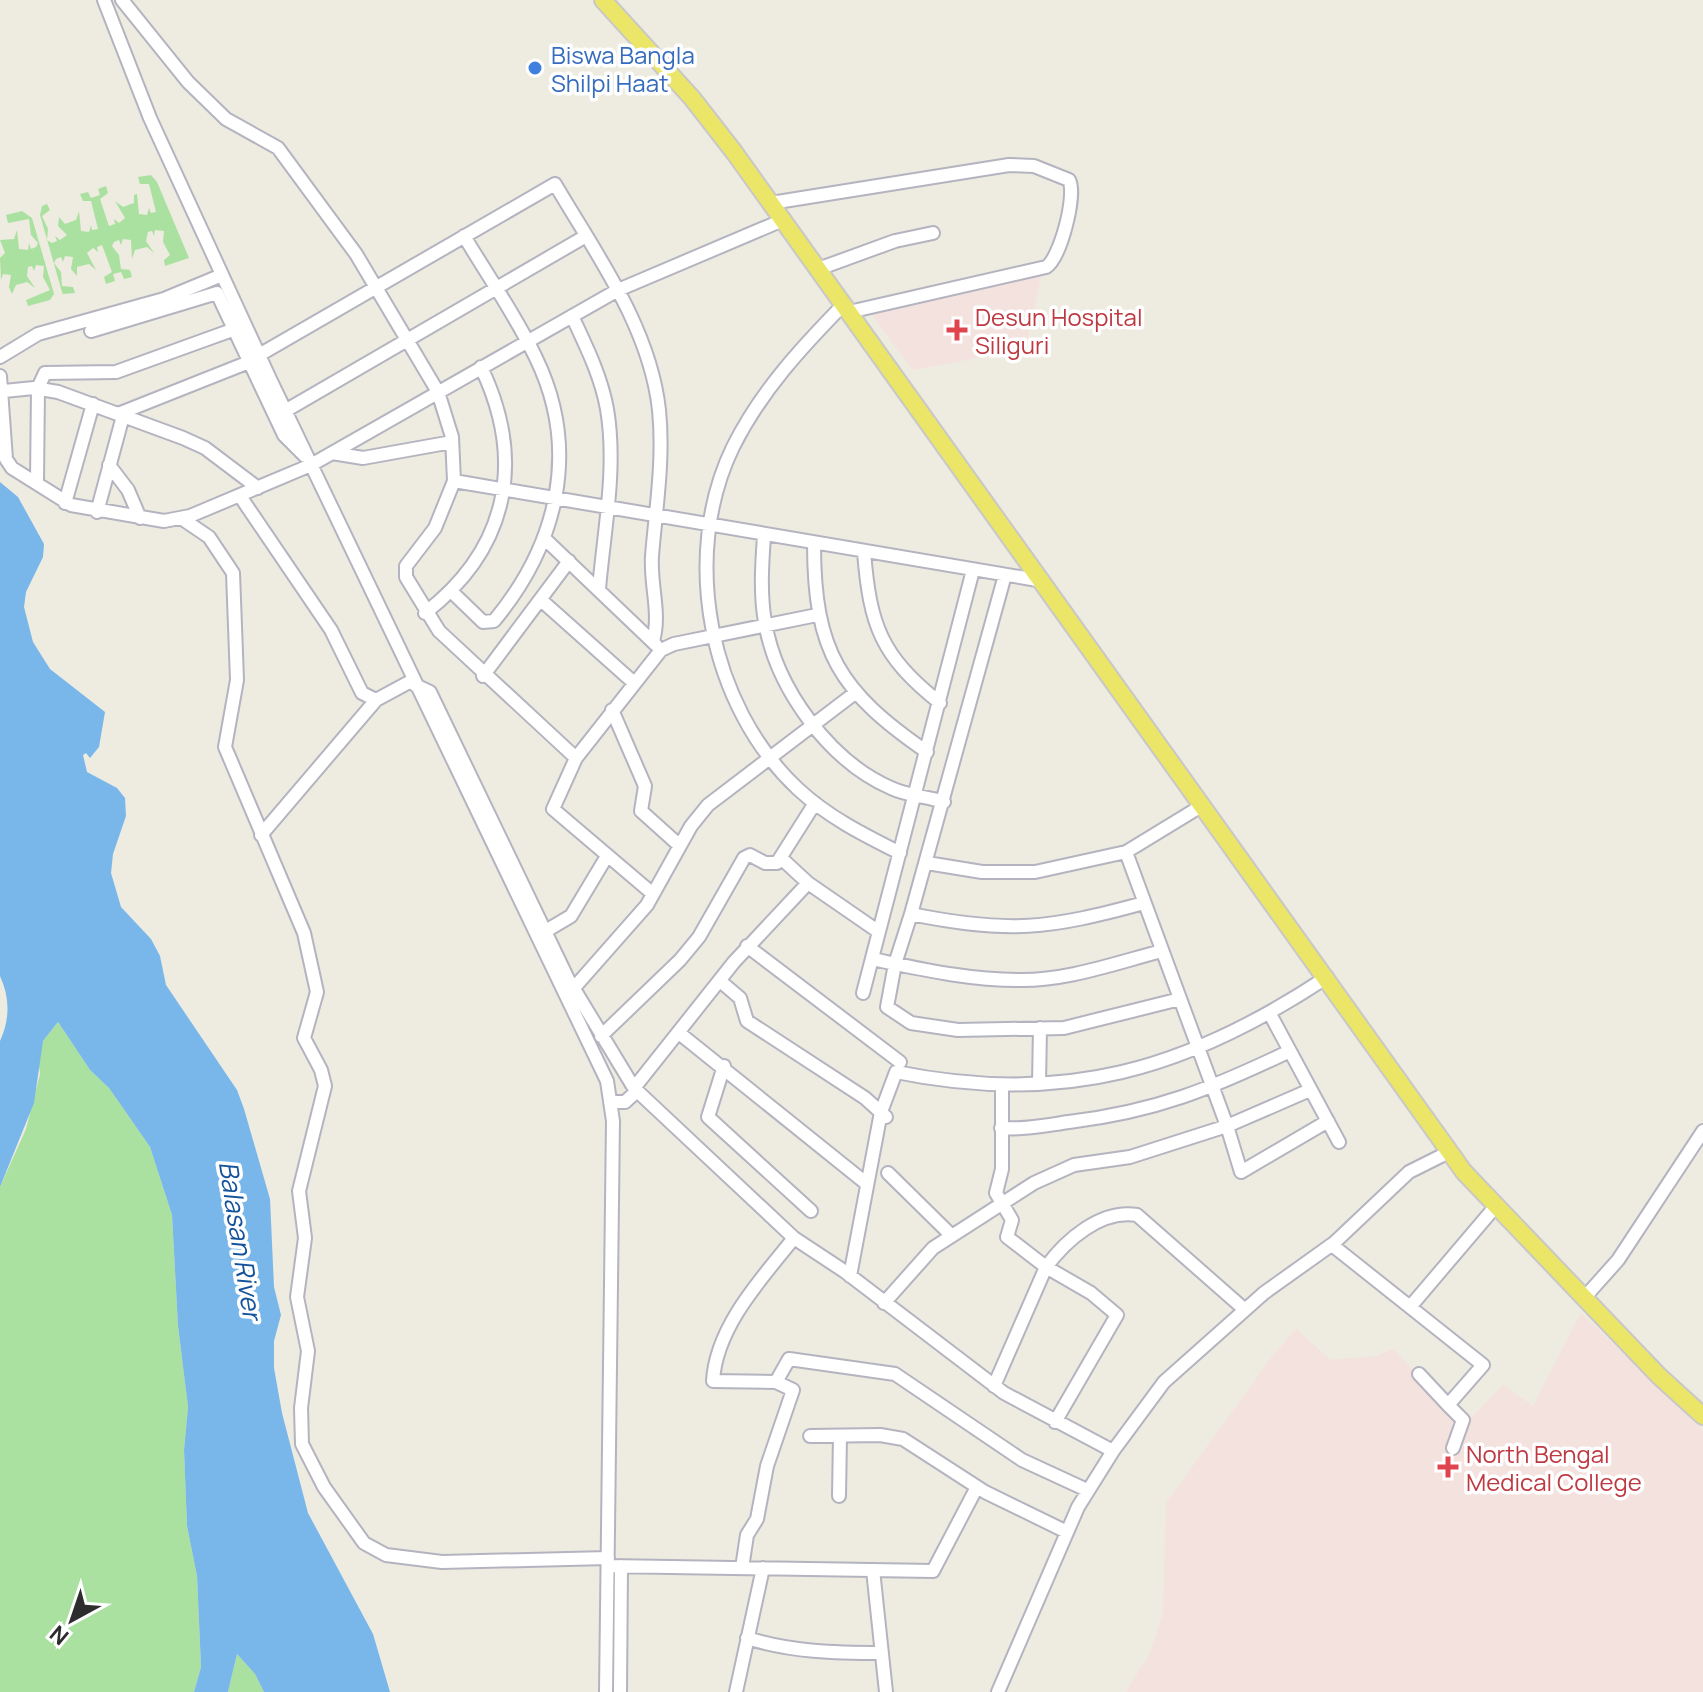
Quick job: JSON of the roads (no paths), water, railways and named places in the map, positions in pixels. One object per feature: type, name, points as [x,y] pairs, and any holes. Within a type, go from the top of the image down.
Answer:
[{"type":"main road","points":[[603,0],[692,98],[771,203],[1327,977],[1449,1152],[1495,1207],[1703,1416]]},
{"type":"street","points":[[104,0],[150,118],[222,275],[284,435],[309,462]]},
{"type":"street","points":[[122,0],[188,82],[226,119],[278,148],[377,287],[438,392],[452,442],[454,481],[435,528],[406,566],[406,577],[425,613],[483,676],[576,758]]},
{"type":"street","points":[[771,203],[1009,165],[1034,166],[1069,180],[1072,193],[1057,256],[1046,267],[846,308],[784,366],[761,400],[733,449],[708,526],[707,562],[715,635],[737,703],[770,756],[815,803],[900,853]]},
{"type":"street","points":[[120,415],[254,359],[555,184],[618,290],[641,342],[659,409],[661,465],[652,563],[657,646],[576,758],[553,809],[653,894]]},
{"type":"street","points":[[0,376],[4,391],[8,463],[65,503],[97,512],[140,518],[181,518],[240,496],[332,453],[618,290],[783,220]]},
{"type":"street","points":[[818,269],[879,246],[933,233]]},
{"type":"street","points":[[452,592],[483,622],[494,621],[520,587],[545,539],[557,500],[555,419],[540,368],[464,236]]},
{"type":"street","points":[[285,411],[586,236]]},
{"type":"street","points":[[0,357],[49,330],[164,299],[222,275]]},
{"type":"street","points":[[91,331],[212,292],[221,297],[235,329],[285,411],[607,1081],[613,1121],[613,1564],[620,1692]]},
{"type":"street","points":[[572,316],[595,368],[607,412],[610,452],[599,589]]},
{"type":"street","points":[[37,481],[38,388],[45,373],[116,372],[235,329]]},
{"type":"street","points":[[425,613],[452,592],[480,556],[504,490],[505,432],[481,367]]},
{"type":"street","points":[[4,391],[38,388],[93,404],[205,448],[258,488]]},
{"type":"street","points":[[65,503],[93,404]]},
{"type":"street","points":[[97,512],[120,415]]},
{"type":"street","points":[[332,453],[363,458],[452,442]]},
{"type":"street","points":[[109,465],[124,484],[140,518]]},
{"type":"street","points":[[454,481],[657,518],[1043,581]]},
{"type":"street","points":[[240,496],[331,630],[362,693],[376,700]]},
{"type":"street","points":[[181,518],[209,537],[233,573],[237,680],[225,747],[299,920],[315,972],[317,992],[304,1038],[325,1079],[323,1103],[299,1191],[305,1238],[297,1297],[308,1351],[301,1408],[305,1450],[356,1534],[375,1552],[442,1562],[933,1571],[977,1487]]},
{"type":"street","points":[[764,536],[765,624],[786,681],[814,725],[858,768],[889,788],[944,802]]},
{"type":"street","points":[[545,539],[657,646]]},
{"type":"street","points":[[814,544],[817,615],[836,663],[855,693],[885,722],[927,752]]},
{"type":"street","points":[[864,552],[870,609],[887,651],[907,675],[940,703]]},
{"type":"street","points":[[483,676],[569,561]]},
{"type":"street","points":[[863,993],[973,570]]},
{"type":"street","points":[[1005,575],[927,863],[895,964],[887,1007],[911,1023],[958,1030],[1064,1028],[1180,999]]},
{"type":"street","points":[[541,600],[633,682]]},
{"type":"street","points":[[657,646],[817,615]]},
{"type":"street","points":[[261,835],[376,700],[414,683]]},
{"type":"street","points":[[414,683],[430,692],[573,989],[635,1089],[794,1238],[850,1276],[994,1386],[1113,1451]]},
{"type":"street","points":[[573,989],[653,894],[708,805],[855,693]]},
{"type":"street","points":[[612,710],[645,786],[641,811],[680,846]]},
{"type":"street","points":[[601,1036],[680,960],[699,937],[744,858],[750,855],[771,864],[781,858],[815,803]]},
{"type":"street","points":[[927,863],[982,872],[1035,872],[1126,852],[1203,805]]},
{"type":"street","points":[[1126,852],[1215,1087],[1241,1172],[1328,1121]]},
{"type":"street","points":[[544,932],[567,921],[607,856]]},
{"type":"street","points":[[781,858],[808,883],[879,932]]},
{"type":"street","points":[[610,1102],[625,1102],[747,946],[808,883]]},
{"type":"street","points":[[911,914],[972,927],[1019,929],[1071,923],[1144,903]]},
{"type":"street","points":[[747,946],[900,1062]]},
{"type":"street","points":[[872,959],[956,977],[1020,981],[1076,974],[1162,951]]},
{"type":"street","points":[[850,1276],[867,1184],[896,1072],[942,1081],[1002,1087],[1100,1078],[1138,1070],[1200,1048],[1270,1014],[1327,977]]},
{"type":"street","points":[[720,981],[740,998],[747,1021],[884,1115]]},
{"type":"street","points":[[1270,1014],[1339,1142]]},
{"type":"street","points":[[1039,1084],[1040,1028]]},
{"type":"street","points":[[679,1033],[724,1066],[867,1184]]},
{"type":"street","points":[[1001,1128],[1119,1116],[1154,1108],[1215,1087],[1290,1051]]},
{"type":"street","points":[[724,1066],[708,1117],[811,1211]]},
{"type":"street","points":[[1002,1087],[1002,1169],[996,1193],[1012,1220],[1007,1237],[1046,1267],[1091,1293],[1117,1315],[1055,1422]]},
{"type":"street","points":[[884,1303],[933,1248],[1034,1183],[1074,1165],[1130,1157],[1227,1126],[1310,1090]]},
{"type":"street","points":[[1585,1297],[1618,1260],[1703,1131]]},
{"type":"street","points":[[998,1692],[1087,1490],[1164,1382],[1244,1309],[1332,1245],[1400,1179],[1449,1152]]},
{"type":"street","points":[[888,1173],[952,1236]]},
{"type":"street","points":[[1410,1307],[1495,1207]]},
{"type":"street","points":[[994,1386],[1046,1267],[1076,1236],[1111,1215],[1137,1215],[1244,1309]]},
{"type":"street","points":[[742,1568],[747,1535],[757,1519],[767,1466],[793,1390],[776,1382],[713,1381],[714,1359],[759,1282],[794,1238]]},
{"type":"street","points":[[1332,1245],[1483,1365],[1448,1405]]},
{"type":"street","points":[[776,1382],[789,1359],[895,1374],[1022,1460],[1087,1490]]},
{"type":"street","points":[[1419,1374],[1463,1420],[1453,1448]]},
{"type":"street","points":[[810,1436],[880,1435],[903,1439],[977,1487],[1067,1532]]},
{"type":"street","points":[[839,1496],[840,1436]]},
{"type":"street","points":[[606,1692],[613,1564]]},
{"type":"street","points":[[736,1692],[763,1568]]},
{"type":"street","points":[[873,1570],[886,1692]]},
{"type":"street","points":[[747,1638],[775,1647],[823,1653],[882,1653]]},
{"type":"water","name":"Balasan River","points":[[0,482],[18,497],[44,544],[43,557],[26,592],[24,607],[33,642],[50,669],[105,712],[99,747],[90,758],[86,753],[83,755],[87,772],[117,788],[125,798],[126,816],[113,854],[111,873],[121,907],[151,939],[160,956],[166,985],[237,1090],[244,1109],[270,1199],[274,1287],[281,1315],[274,1341],[274,1368],[282,1413],[308,1513],[373,1634],[390,1692],[264,1692],[255,1674],[237,1654],[228,1692],[194,1692],[201,1667],[197,1576],[187,1526],[184,1450],[188,1407],[178,1326],[172,1215],[150,1147],[109,1088],[90,1070],[58,1022],[43,1041],[34,1103],[0,1187],[0,1041],[8,1008],[0,976]]},
{"type":"place","name":"Biswa Bangla Shilpi Haat","points":[[535,68]]},
{"type":"place","name":"Desun Hospital Siliguri","points":[[957,330]]},
{"type":"place","name":"North Bengal Medical College","points":[[1448,1467]]}]
